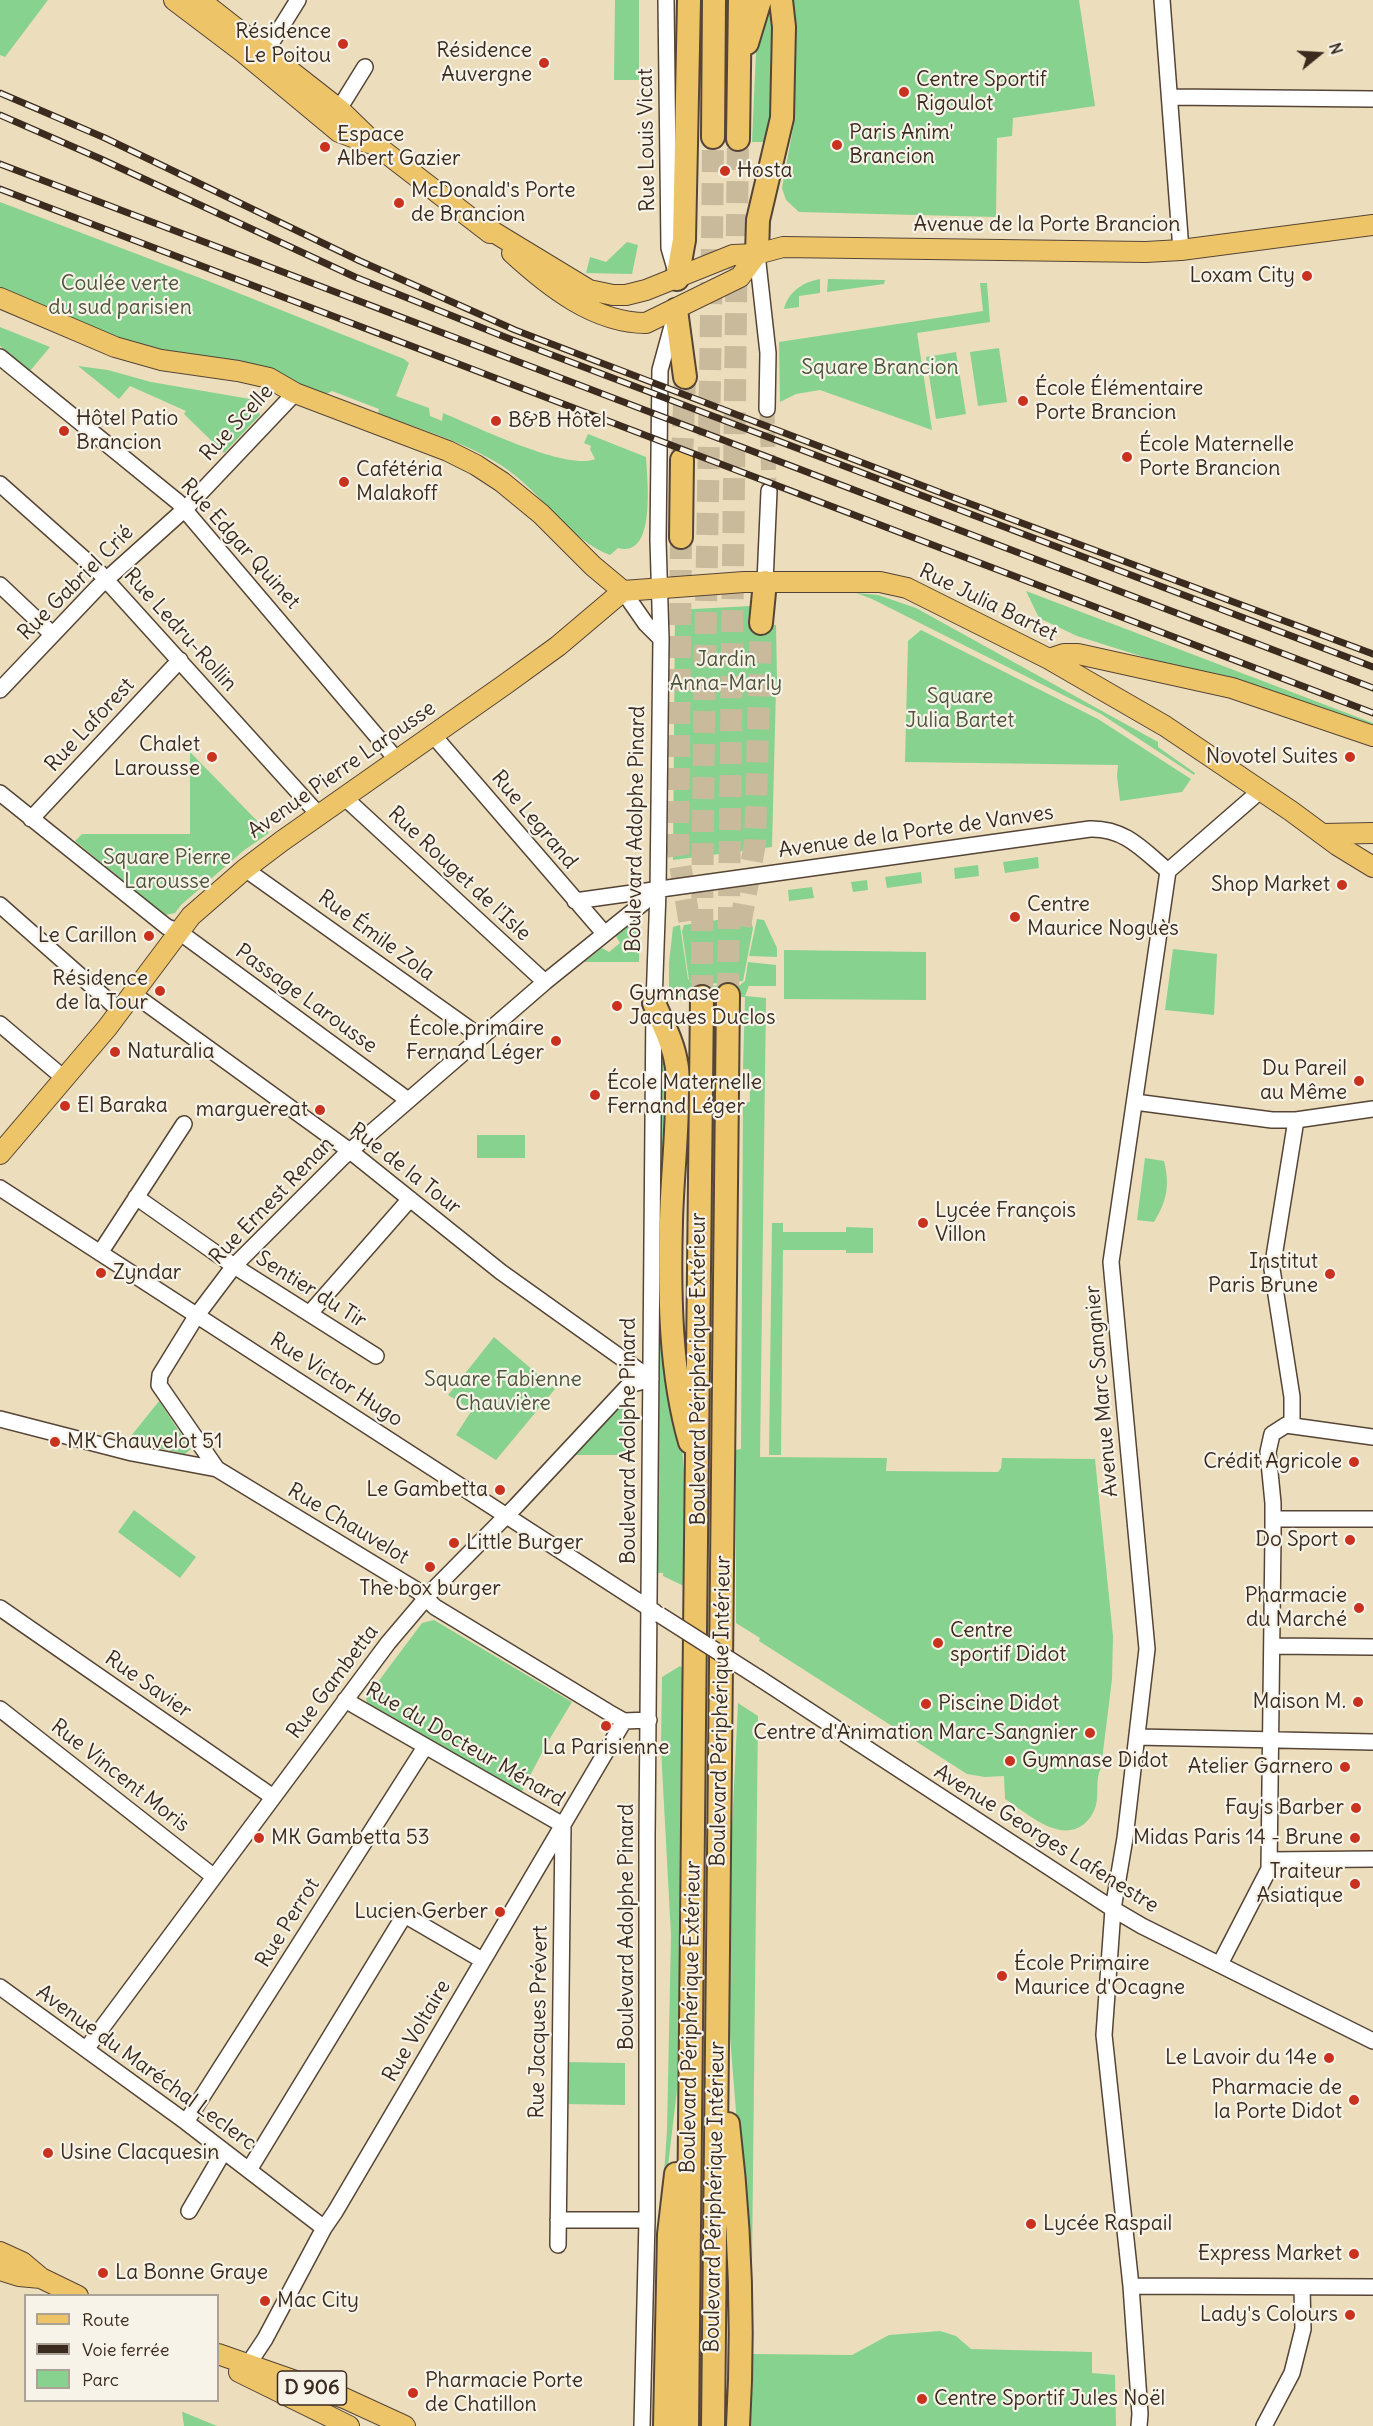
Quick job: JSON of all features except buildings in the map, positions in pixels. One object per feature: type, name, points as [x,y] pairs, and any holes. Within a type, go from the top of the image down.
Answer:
[{"type":"highway","points":[[678,279],[684,240],[689,0]]},
{"type":"highway","points":[[713,137],[714,0]]},
{"type":"highway","points":[[738,139],[740,0]]},
{"type":"highway","points":[[739,70],[760,0]]},
{"type":"highway","points":[[757,254],[758,220],[782,118],[784,27],[781,0]]},
{"type":"highway","points":[[676,310],[685,377]]},
{"type":"highway","points":[[681,537],[682,460]]},
{"type":"highway","points":[[761,623],[765,582]]},
{"type":"highway","name":"Boulevard Périphérique Intérieur","points":[[713,2426],[728,995]]},
{"type":"highway","name":"Boulevard Périphérique Extérieur","points":[[687,2426],[702,997]]},
{"type":"highway","points":[[654,1003],[677,1065],[677,1124],[670,1278],[673,1336],[684,1421],[698,1472]]},
{"type":"highway","points":[[717,2030],[735,2181],[741,2265],[738,2426]]},
{"type":"highway","points":[[664,2426],[669,2234],[689,2069]]},
{"type":"main road","points":[[174,0],[339,109],[377,146],[482,225],[547,282],[592,310],[613,318],[646,323],[740,277],[757,254]]},
{"type":"main road","points":[[200,0],[339,132],[377,146]]},
{"type":"main road","name":"Avenue de la Porte Brancion","points":[[482,225],[546,262],[566,277],[599,293],[626,295],[678,279],[733,255],[757,254],[783,247],[1092,252],[1181,250],[1373,225]]},
{"type":"main road","points":[[676,310],[678,279]]},
{"type":"main road","points":[[3,304],[44,330],[109,357],[156,372],[295,393]]},
{"type":"main road","points":[[3,304],[115,347],[161,360],[238,370],[269,378],[295,393],[448,451],[502,482],[541,514],[593,566],[623,591]]},
{"type":"main road","points":[[44,330],[56,330],[71,336]]},
{"type":"main road","name":"Rue Julia Bartet","points":[[623,591],[765,582],[880,582],[907,588],[1049,659],[1165,726],[1373,867]]},
{"type":"main road","name":"Avenue Pierre Larousse","points":[[0,1154],[65,1079],[190,916],[245,869],[558,646],[623,591]]},
{"type":"main road","points":[[1049,659],[1064,654],[1078,654],[1164,672],[1241,691],[1372,735]]},
{"type":"main road","points":[[1323,834],[1373,833]]},
{"type":"main road","points":[[0,2252],[22,2262],[41,2278],[76,2294]]},
{"type":"main road","points":[[0,2270],[19,2276],[41,2278]]},
{"type":"main road","name":"D 906","points":[[219,2354],[344,2398],[405,2426]]},
{"type":"main road","name":"D 906","points":[[219,2361],[349,2426]]},
{"type":"street","points":[[261,58],[298,0]]},
{"type":"street","name":"Rue Louis Vicat","points":[[666,0],[669,248],[678,279]]},
{"type":"street","points":[[1162,0],[1181,250]]},
{"type":"street","points":[[339,109],[365,67]]},
{"type":"street","points":[[1170,97],[1373,99]]},
{"type":"street","points":[[757,254],[768,353],[767,409]]},
{"type":"street","name":"Boulevard Adolphe Pinard","points":[[642,2426],[647,2220],[649,1720],[654,1612],[651,1379],[654,1003],[658,891],[661,639],[658,457],[660,370],[676,310]]},
{"type":"street","name":"Rue Edgar Quinet","points":[[0,357],[185,509],[397,760]]},
{"type":"street","name":"Rue Scelle","points":[[185,509],[295,393]]},
{"type":"street","name":"Rue Ledru-Rollin","points":[[0,483],[106,580],[319,815]]},
{"type":"street","points":[[765,582],[769,491]]},
{"type":"street","name":"Rue Gabriel Crié","points":[[0,690],[106,580],[185,509]]},
{"type":"street","points":[[0,585],[52,634]]},
{"type":"street","points":[[623,591],[646,624],[661,639]]},
{"type":"street","name":"Rue Laforest","points":[[31,819],[180,660]]},
{"type":"street","name":"Rue Legrand","points":[[433,735],[604,933]]},
{"type":"street","points":[[1168,871],[1260,791]]},
{"type":"street","name":"Passage Larousse","points":[[0,793],[167,927],[178,931],[408,1100]]},
{"type":"street","name":"Rue Rouget de l'Isle","points":[[345,798],[545,982]]},
{"type":"street","name":"Avenue de la Porte de Vanves","points":[[575,901],[658,891],[781,871],[1102,829],[1126,837],[1168,871]]},
{"type":"street","name":"Rue Émile Zola","points":[[245,869],[481,1037]]},
{"type":"street","name":"Avenue Marc Sangnier","points":[[1139,2426],[1131,2286],[1104,2035],[1113,1909],[1125,1838],[1147,1649],[1111,1263],[1168,871]]},
{"type":"street","name":"Rue Ernest Renan","points":[[217,1469],[159,1385],[160,1375],[197,1316],[234,1266],[350,1151],[545,982],[658,891]]},
{"type":"street","points":[[0,905],[119,1010]]},
{"type":"street","name":"Rue de la Tour","points":[[132,993],[350,1151],[501,1272],[651,1379]]},
{"type":"street","points":[[0,1024],[65,1079]]},
{"type":"street","points":[[1135,1102],[1272,1120],[1296,1120],[1373,1109]]},
{"type":"street","points":[[1292,1425],[1292,1396],[1272,1269],[1296,1120]]},
{"type":"street","points":[[100,1253],[184,1124]]},
{"type":"street","name":"Rue Victor Hugo","points":[[0,1188],[654,1612]]},
{"type":"street","name":"Sentier du Tir","points":[[136,1197],[234,1266],[376,1356]]},
{"type":"street","points":[[310,1313],[411,1199]]},
{"type":"street","name":"Rue Gambetta","points":[[87,2048],[345,1700],[426,1597],[629,1385],[651,1379]]},
{"type":"street","name":"Rue Chauvelot","points":[[1,1420],[132,1453],[217,1469],[426,1597],[435,1607],[624,1720]]},
{"type":"street","points":[[1220,1964],[1269,1869],[1273,1519],[1269,1441],[1272,1434],[1286,1425],[1373,1437]]},
{"type":"street","points":[[1273,1519],[1373,1520]]},
{"type":"street","name":"Rue Savier","points":[[0,1608],[273,1797]]},
{"type":"street","name":"Avenue Georges Lafenestre","points":[[654,1612],[1113,1909],[1142,1926],[1373,2041]]},
{"type":"street","points":[[1273,1646],[1373,1647]]},
{"type":"street","name":"Rue du Docteur Ménard","points":[[345,1700],[563,1826]]},
{"type":"street","name":"Rue Vincent Moris","points":[[0,1709],[213,1876]]},
{"type":"street","points":[[624,1720],[649,1720]]},
{"type":"street","name":"Rue Voltaire","points":[[249,2364],[265,2339],[324,2228],[624,1720]]},
{"type":"street","points":[[1137,1737],[1373,1742]]},
{"type":"street","name":"Rue Perrot","points":[[186,2122],[425,1747]]},
{"type":"street","name":"Rue Jacques Prévert","points":[[558,2245],[563,1826]]},
{"type":"street","points":[[1269,1860],[1373,1859]]},
{"type":"street","points":[[249,2170],[398,1923],[408,1917],[482,1960]]},
{"type":"street","name":"Avenue du Maréchal Leclerc","points":[[0,1986],[87,2048],[324,2228]]},
{"type":"street","points":[[189,2211],[224,2151]]},
{"type":"street","points":[[558,2220],[647,2220]]},
{"type":"street","points":[[1131,2286],[1373,2287]]},
{"type":"street","points":[[1264,2426],[1295,2363],[1303,2329],[1302,2288]]},
{"type":"green space","points":[[0,0],[48,0],[5,57],[0,55]]},
{"type":"green space","points":[[615,0],[639,0],[639,80],[614,80]]},
{"type":"green space","points":[[769,0],[774,19],[776,116],[765,142],[752,142],[757,29]]},
{"type":"green space","name":"Centre Sportif Rigoulot","points":[[792,0],[1079,0],[1095,106],[1013,118],[1012,136],[997,138],[996,217],[799,212],[786,200],[782,188],[794,123],[795,13]]},
{"type":"green space","name":"Coulée verte du sud parisien","points":[[0,202],[404,359],[409,363],[396,396],[429,408],[430,416],[442,421],[443,413],[520,445],[564,459],[581,461],[595,459],[590,449],[591,446],[584,443],[588,434],[646,457],[647,515],[639,541],[630,548],[618,548],[610,555],[596,548],[570,529],[521,480],[493,460],[445,438],[378,413],[379,409],[332,391],[326,394],[289,380],[167,357],[0,295]]},
{"type":"green space","points":[[627,242],[638,245],[632,274],[586,273],[590,257],[606,262]]},
{"type":"green space","points":[[820,279],[820,293],[799,296],[799,307],[784,309],[789,298],[797,289]]},
{"type":"green space","points":[[828,279],[885,280],[884,284],[827,292]]},
{"type":"green space","name":"Square Brancion","points":[[980,283],[987,283],[990,322],[917,333],[932,430],[820,390],[796,394],[780,402],[779,342],[983,311]]},
{"type":"green space","points":[[0,327],[50,347],[30,371],[0,346]]},
{"type":"green space","points":[[999,348],[1007,402],[978,406],[970,352]]},
{"type":"green space","points":[[956,352],[966,414],[936,419],[926,357]]},
{"type":"green space","points":[[78,366],[108,370],[151,382],[256,400],[260,415],[224,453],[184,414],[186,411],[130,386],[119,399]]},
{"type":"green space","points":[[1026,591],[1373,723],[1373,732],[1322,713],[1077,636],[1039,618]]},
{"type":"green space","points":[[856,593],[878,595],[916,608],[1158,742],[1158,747],[1195,773],[1194,775],[1101,714]]},
{"type":"green space","name":"Jardin Anna-Marly","points":[[750,606],[750,626],[776,625],[779,687],[776,688],[772,847],[673,860],[675,610]]},
{"type":"green space","name":"Square Julia Bartet","points":[[921,630],[1098,719],[1191,779],[1182,792],[1120,801],[1118,765],[905,762],[908,641]]},
{"type":"green space","name":"Square Pierre Larousse","points":[[190,752],[269,833],[243,851],[181,905],[175,913],[165,915],[75,841],[82,834],[190,834]]},
{"type":"green space","points":[[1038,857],[1039,868],[1005,873],[1003,862]]},
{"type":"green space","points":[[978,865],[979,876],[955,879],[954,868]]},
{"type":"green space","points":[[921,872],[922,883],[887,888],[885,877]]},
{"type":"green space","points":[[867,880],[868,890],[853,892],[851,882]]},
{"type":"green space","points":[[812,887],[814,898],[789,901],[788,890]]},
{"type":"green space","points":[[640,916],[639,962],[584,962],[602,948],[609,952],[620,943],[616,936]]},
{"type":"green space","points":[[744,916],[750,919],[753,928],[743,981],[696,985],[689,980],[682,931],[684,925]]},
{"type":"green space","points":[[757,919],[764,920],[777,948],[777,957],[749,956]]},
{"type":"green space","name":"Centre sportif Didot","points":[[680,925],[688,979],[695,986],[740,985],[745,981],[748,962],[776,965],[776,986],[749,986],[745,996],[766,998],[760,1457],[887,1458],[886,1471],[998,1472],[1002,1458],[1095,1459],[1113,1636],[1112,1679],[1096,1805],[1088,1820],[1074,1829],[1054,1828],[1033,1818],[1005,1799],[1004,1776],[985,1777],[967,1774],[759,1641],[760,1638],[736,1623],[736,1450],[741,1449],[743,1103],[750,1102],[749,1069],[743,1069],[745,997],[669,997],[669,963],[673,927]]},
{"type":"green space","points":[[1173,949],[1217,954],[1214,1015],[1165,1010]]},
{"type":"green space","points":[[784,950],[926,952],[926,1000],[784,999]]},
{"type":"green space","points":[[661,1061],[668,1061],[679,1412],[687,1507],[686,1587],[663,1576],[663,1573],[656,1573]]},
{"type":"green space","points":[[477,1135],[525,1135],[525,1158],[477,1158]]},
{"type":"green space","points":[[1145,1158],[1164,1161],[1166,1170],[1166,1193],[1154,1222],[1137,1220]]},
{"type":"green space","points":[[772,1223],[783,1223],[783,1232],[846,1232],[846,1227],[873,1228],[873,1253],[846,1253],[846,1250],[783,1250],[781,1455],[769,1455]]},
{"type":"green space","name":"Square Fabienne Chauvière","points":[[494,1337],[555,1389],[496,1460],[456,1435],[472,1410],[448,1395]]},
{"type":"green space","points":[[629,1397],[627,1455],[573,1455]]},
{"type":"green space","points":[[159,1401],[191,1449],[185,1454],[127,1441]]},
{"type":"green space","points":[[134,1510],[196,1557],[180,1578],[118,1532]]},
{"type":"green space","points":[[434,1620],[572,1702],[521,1793],[367,1703],[366,1698],[422,1623]]},
{"type":"green space","points":[[680,1666],[683,1668],[681,2028],[677,2090],[660,2233],[667,2130],[671,1935],[661,1749],[662,1677]]},
{"type":"green space","name":"Centre Sportif Jules Noël","points":[[738,1703],[758,1716],[751,2354],[852,2355],[889,2335],[940,2331],[956,2336],[971,2349],[1092,2352],[1092,2373],[1115,2375],[1116,2426],[740,2426],[742,2187],[728,2011],[726,1953]]},
{"type":"green space","points":[[564,2062],[625,2063],[625,2105],[564,2104]]},
{"type":"green space","points":[[183,2412],[217,2426],[184,2426]]},
{"type":"tunnel","points":[[702,997],[713,137]]},
{"type":"tunnel","points":[[728,995],[738,139]]},
{"type":"tunnel","points":[[682,460],[685,377]]},
{"type":"tunnel","points":[[767,409],[769,491]]},
{"type":"tunnel","points":[[681,537],[678,852],[691,931]]},
{"type":"tunnel","points":[[740,926],[755,843],[761,623]]},
{"type":"railway","points":[[0,93],[105,138],[360,261],[515,330],[952,497],[1373,654]]},
{"type":"railway","points":[[0,115],[101,159],[355,277],[510,339],[1373,667]]},
{"type":"railway","points":[[0,164],[1373,688]]},
{"type":"railway","points":[[0,189],[1373,713]]},
{"type":"place","name":"Résidence Le Poitou","points":[[343,44]]},
{"type":"place","name":"Résidence Auvergne","points":[[544,63]]},
{"type":"place","name":"Centre Sportif Rigoulot","points":[[904,92]]},
{"type":"place","name":"Paris Anim' Brancion","points":[[837,145]]},
{"type":"place","name":"Espace Albert Gazier","points":[[325,147]]},
{"type":"place","name":"Hosta","points":[[725,171]]},
{"type":"place","name":"McDonald's Porte de Brancion","points":[[399,203]]},
{"type":"place","name":"Loxam City","points":[[1307,276]]},
{"type":"place","name":"École Élémentaire Porte Brancion","points":[[1023,401]]},
{"type":"place","name":"B&B Hôtel","points":[[496,421]]},
{"type":"place","name":"Hôtel Patio Brancion","points":[[64,431]]},
{"type":"place","name":"École Maternelle Porte Brancion","points":[[1127,457]]},
{"type":"place","name":"Cafétéria Malakoff","points":[[344,482]]},
{"type":"place","name":"Chalet Larousse","points":[[212,757]]},
{"type":"place","name":"Novotel Suites","points":[[1350,757]]},
{"type":"place","name":"Shop Market","points":[[1342,885]]},
{"type":"place","name":"Centre Maurice Noguès","points":[[1015,917]]},
{"type":"place","name":"Le Carillon","points":[[149,936]]},
{"type":"place","name":"Résidence de la Tour","points":[[160,991]]},
{"type":"place","name":"Gymnase Jacques Duclos","points":[[617,1006]]},
{"type":"place","name":"École primaire Fernand Léger","points":[[556,1041]]},
{"type":"place","name":"Naturalia","points":[[115,1052]]},
{"type":"place","name":"Du Pareil au Même","points":[[1359,1081]]},
{"type":"place","name":"École Maternelle Fernand Léger","points":[[595,1095]]},
{"type":"place","name":"El Baraka","points":[[65,1106]]},
{"type":"place","name":"marguereat","points":[[320,1110]]},
{"type":"place","name":"Lycée François Villon","points":[[923,1223]]},
{"type":"place","name":"Zyndar","points":[[101,1273]]},
{"type":"place","name":"Institut Paris Brune","points":[[1330,1274]]},
{"type":"place","name":"MK Chauvelot 51","points":[[55,1442]]},
{"type":"place","name":"Crédit Agricole","points":[[1354,1462]]},
{"type":"place","name":"Le Gambetta","points":[[500,1490]]},
{"type":"place","name":"Do Sport","points":[[1350,1540]]},
{"type":"place","name":"Little Burger","points":[[454,1543]]},
{"type":"place","name":"The box burger","points":[[430,1567]]},
{"type":"place","name":"Pharmacie du Marché","points":[[1359,1608]]},
{"type":"place","name":"Centre sportif Didot","points":[[938,1643]]},
{"type":"place","name":"Maison M.","points":[[1358,1702]]},
{"type":"place","name":"Piscine Didot","points":[[926,1704]]},
{"type":"place","name":"La Parisienne","points":[[606,1726]]},
{"type":"place","name":"Centre d'Animation Marc-Sangnier","points":[[1090,1733]]},
{"type":"place","name":"Gymnase Didot","points":[[1010,1761]]},
{"type":"place","name":"Atelier Garnero","points":[[1345,1767]]},
{"type":"place","name":"Fay's Barber","points":[[1356,1808]]},
{"type":"place","name":"MK Gambetta 53","points":[[259,1838]]},
{"type":"place","name":"Midas Paris 14 - Brune","points":[[1355,1838]]},
{"type":"place","name":"Traiteur Asiatique","points":[[1355,1884]]},
{"type":"place","name":"Lucien Gerber","points":[[500,1912]]},
{"type":"place","name":"École Primaire Maurice d'Ocagne","points":[[1002,1976]]},
{"type":"place","name":"Le Lavoir du 14e","points":[[1329,2058]]},
{"type":"place","name":"Pharmacie de la Porte Didot","points":[[1354,2100]]},
{"type":"place","name":"Usine Clacquesin","points":[[48,2153]]},
{"type":"place","name":"Lycée Raspail","points":[[1031,2224]]},
{"type":"place","name":"Express Market","points":[[1354,2254]]},
{"type":"place","name":"La Bonne Graye","points":[[103,2273]]},
{"type":"place","name":"Mac City","points":[[265,2301]]},
{"type":"place","name":"Lady's Colours","points":[[1350,2315]]},
{"type":"place","name":"Pharmacie Porte de Chatillon","points":[[413,2393]]},
{"type":"place","name":"Centre Sportif Jules Noël","points":[[922,2399]]}]
